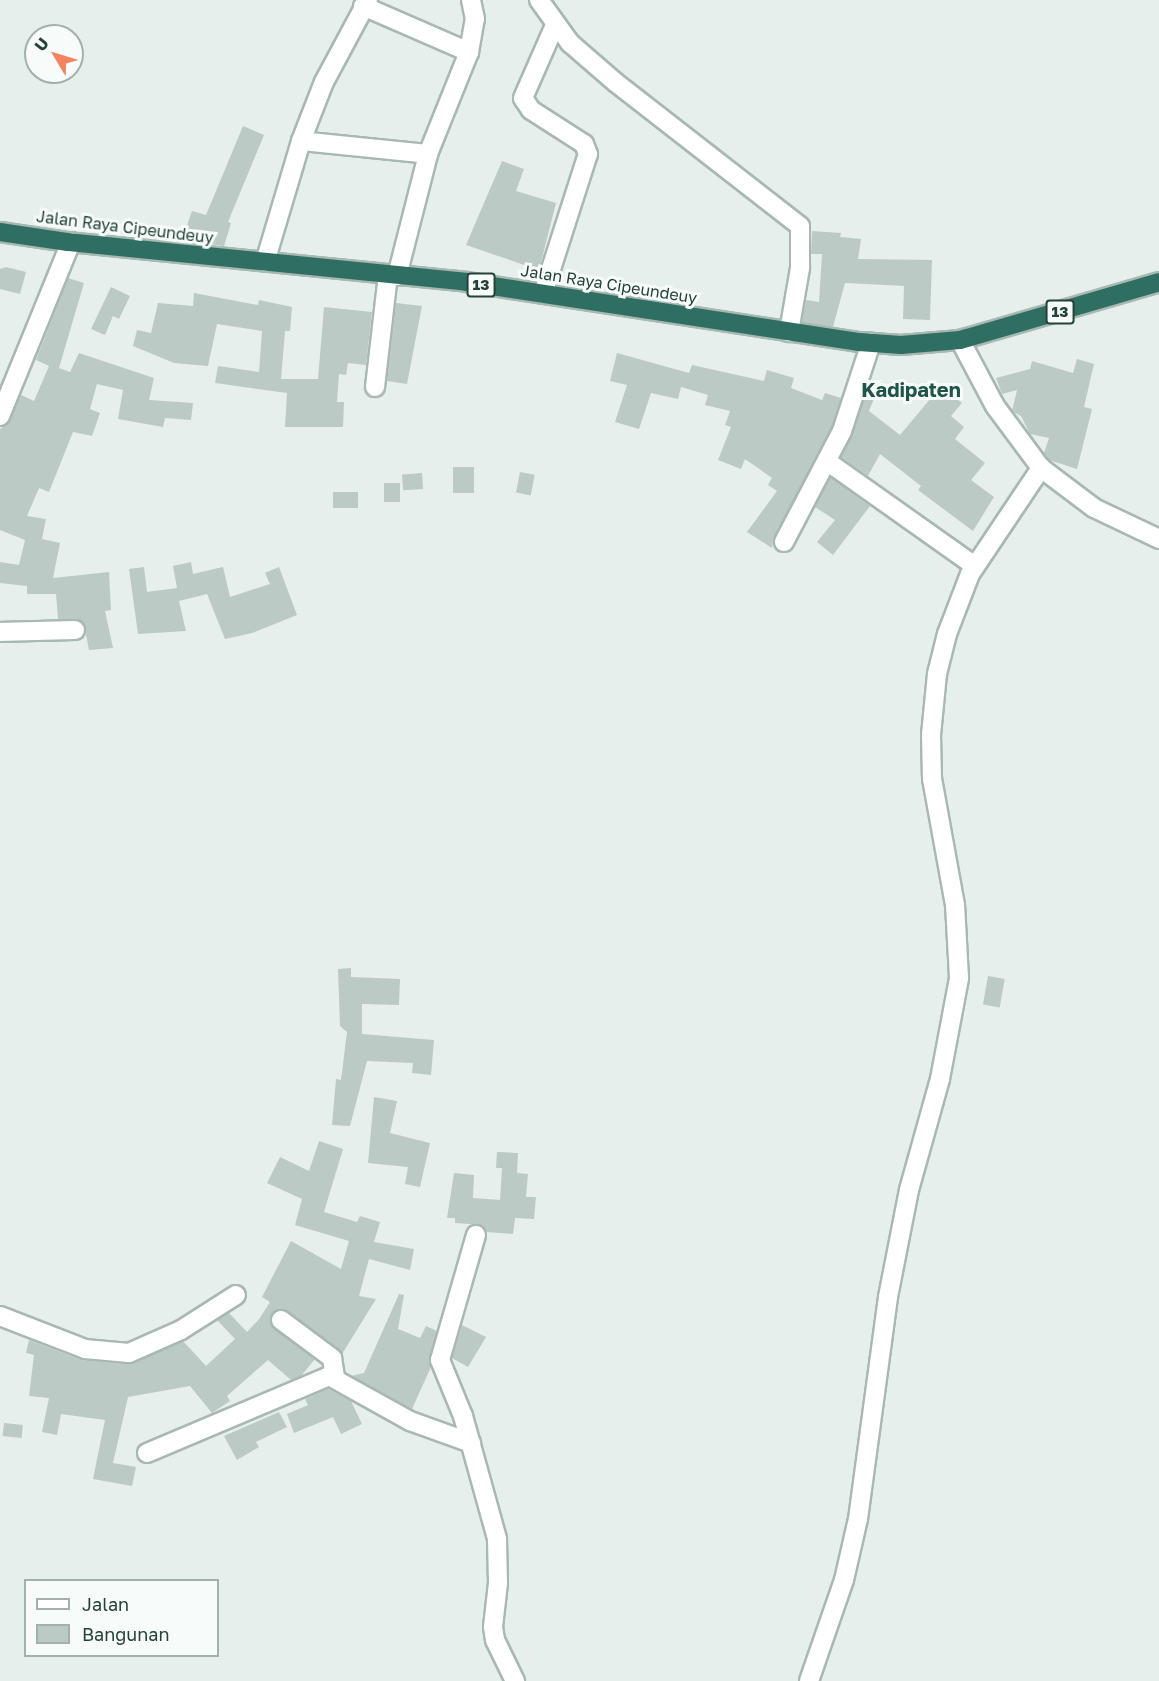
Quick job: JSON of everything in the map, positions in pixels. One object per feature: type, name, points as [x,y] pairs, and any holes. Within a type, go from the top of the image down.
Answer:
[{"type":"highway","name":"Jalan Raya Cipeundeuy","points":[[0,232],[71,243],[393,275],[543,294],[870,343],[901,345],[960,340]]},
{"type":"highway","name":"13","points":[[960,340],[1159,282]]},
{"type":"street","points":[[375,387],[393,275],[428,154],[469,52],[475,19],[471,0]]},
{"type":"street","points":[[539,0],[555,25],[615,82],[800,226],[800,268],[789,332]]},
{"type":"street","points":[[265,262],[301,141],[324,82],[366,3],[469,52]]},
{"type":"street","points":[[543,294],[588,154],[584,144],[531,110],[523,98],[555,25]]},
{"type":"street","points":[[301,141],[428,154]]},
{"type":"street","points":[[0,416],[71,243]]},
{"type":"street","points":[[960,340],[995,406],[1041,468],[1094,508],[1159,539]]},
{"type":"street","points":[[784,542],[828,462],[851,407],[870,343]]},
{"type":"street","points":[[828,462],[975,566]]},
{"type":"street","points":[[809,1681],[844,1580],[858,1519],[888,1297],[909,1190],[953,1018],[959,978],[958,939],[932,779],[931,735],[937,674],[947,634],[975,566],[1041,468]]},
{"type":"street","points":[[0,632],[75,630]]},
{"type":"street","points":[[476,1235],[440,1360],[471,1443],[497,1539],[495,1640],[515,1681]]},
{"type":"street","points":[[0,1316],[85,1349],[129,1353],[181,1330],[236,1295]]},
{"type":"street","points":[[281,1320],[332,1358],[335,1378]]},
{"type":"street","points":[[147,1453],[323,1377],[335,1378],[410,1421],[471,1443]]},
{"type":"building","points":[[243,126],[264,135],[228,222],[231,223],[224,246],[182,240],[192,211],[206,215]]},
{"type":"building","points":[[502,161],[524,169],[516,191],[556,203],[539,270],[466,245]]},
{"type":"building","points":[[812,231],[841,233],[840,237],[861,239],[858,259],[932,260],[930,320],[903,319],[904,286],[845,283],[833,327],[802,322],[806,300],[819,302],[822,254],[811,254]]},
{"type":"building","points":[[6,267],[26,272],[20,294],[0,289],[0,269]]},
{"type":"building","points":[[68,278],[84,283],[59,368],[70,372],[79,353],[154,378],[149,400],[193,403],[191,420],[165,418],[163,427],[118,419],[123,390],[97,384],[90,409],[100,413],[92,436],[73,432],[49,492],[39,488],[27,516],[46,519],[42,539],[60,543],[53,578],[109,572],[111,610],[105,611],[113,648],[89,650],[84,624],[75,619],[58,619],[56,594],[27,594],[27,586],[0,583],[0,562],[19,565],[25,540],[0,530],[0,429],[10,421],[21,395],[34,401],[49,366],[36,360]]},
{"type":"building","points":[[111,287],[130,296],[119,319],[113,316],[105,335],[91,329]]},
{"type":"building","points":[[194,293],[258,305],[259,300],[292,307],[290,331],[285,331],[281,379],[318,379],[324,307],[372,312],[366,365],[348,363],[346,375],[339,374],[337,402],[344,402],[343,427],[285,427],[287,393],[215,383],[218,366],[259,372],[262,331],[217,324],[208,366],[174,363],[133,346],[137,330],[151,333],[158,303],[193,306]]},
{"type":"building","points":[[396,303],[422,306],[407,384],[387,381]]},
{"type":"building","points":[[617,353],[689,373],[692,365],[764,381],[767,370],[794,378],[791,388],[822,400],[825,393],[841,398],[832,427],[774,537],[772,548],[747,532],[777,491],[768,485],[772,478],[745,459],[741,469],[718,460],[731,427],[725,425],[730,411],[705,405],[708,395],[681,387],[678,399],[651,393],[639,429],[615,422],[627,385],[610,381]]},
{"type":"building","points":[[1077,359],[1094,364],[1084,407],[1092,409],[1077,469],[1049,460],[1044,453],[1049,438],[1030,434],[1021,416],[1012,411],[1017,390],[1002,394],[996,378],[1030,369],[1032,361],[1073,373]]},
{"type":"building","points":[[870,382],[879,386],[869,411],[900,435],[941,386],[962,403],[951,416],[964,427],[955,439],[985,463],[971,480],[994,497],[973,531],[918,490],[921,486],[880,454],[868,476],[841,457]]},
{"type":"building","points":[[453,467],[474,467],[474,493],[453,493]]},
{"type":"building","points":[[520,472],[535,475],[531,495],[516,493]]},
{"type":"building","points":[[422,473],[423,489],[403,490],[402,474]]},
{"type":"building","points":[[830,477],[870,506],[833,555],[817,542],[835,520],[815,507]]},
{"type":"building","points":[[384,483],[400,483],[400,502],[384,502]]},
{"type":"building","points":[[333,492],[358,492],[358,508],[333,508]]},
{"type":"building","points":[[191,562],[193,574],[223,567],[230,597],[270,584],[265,573],[279,567],[297,615],[252,633],[225,639],[207,594],[179,601],[186,631],[138,634],[129,569],[144,567],[147,592],[177,588],[173,566]]},
{"type":"building","points":[[351,968],[351,977],[400,979],[399,1005],[362,1004],[362,1034],[434,1040],[431,1075],[412,1073],[413,1063],[367,1061],[350,1126],[332,1125],[336,1079],[341,1080],[347,1032],[340,1026],[338,969]]},
{"type":"building","points":[[988,976],[1005,979],[1000,1008],[983,1005]]},
{"type":"building","points":[[374,1097],[397,1101],[390,1133],[430,1143],[420,1187],[405,1184],[408,1167],[368,1163]]},
{"type":"building","points":[[319,1141],[343,1149],[324,1212],[357,1222],[360,1216],[380,1222],[374,1242],[414,1249],[410,1270],[369,1259],[359,1296],[376,1299],[342,1354],[288,1311],[272,1313],[270,1319],[274,1329],[315,1359],[301,1376],[291,1380],[268,1360],[227,1396],[230,1401],[212,1413],[190,1386],[128,1397],[113,1463],[136,1467],[132,1486],[93,1479],[105,1420],[61,1414],[57,1435],[42,1432],[49,1398],[29,1396],[34,1355],[26,1353],[29,1340],[81,1360],[128,1364],[183,1341],[206,1366],[235,1339],[217,1320],[229,1313],[247,1332],[260,1318],[270,1302],[262,1297],[291,1241],[341,1269],[349,1241],[295,1225],[302,1199],[267,1183],[280,1157],[309,1171]]},
{"type":"building","points":[[497,1152],[518,1153],[517,1173],[528,1174],[526,1197],[536,1197],[534,1219],[515,1218],[513,1234],[487,1232],[483,1225],[455,1223],[455,1218],[447,1218],[454,1173],[474,1175],[473,1198],[500,1200],[502,1168],[496,1168]]},
{"type":"building","points":[[399,1294],[404,1295],[398,1329],[420,1338],[426,1326],[437,1331],[429,1357],[431,1367],[412,1409],[351,1376],[364,1373]]},
{"type":"building","points":[[462,1325],[486,1337],[468,1367],[452,1358]]},
{"type":"building","points":[[328,1389],[351,1401],[362,1424],[341,1434],[333,1417],[294,1433],[287,1414],[308,1405],[305,1399]]},
{"type":"building","points":[[279,1412],[287,1427],[256,1442],[259,1447],[237,1460],[224,1436]]},
{"type":"building","points":[[4,1423],[23,1425],[22,1438],[3,1436]]},
{"type":"district","name":"Kadipaten","points":[[911,389]]}]
